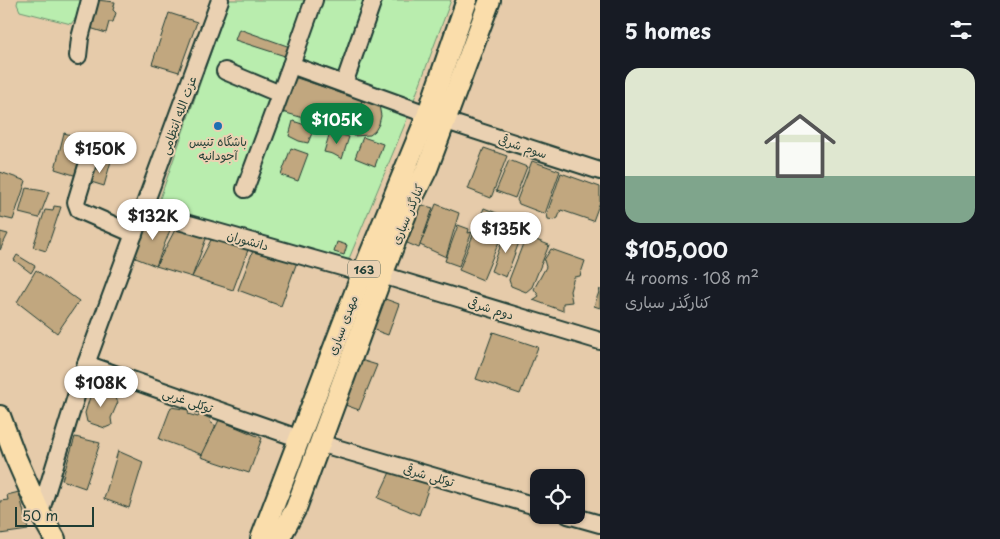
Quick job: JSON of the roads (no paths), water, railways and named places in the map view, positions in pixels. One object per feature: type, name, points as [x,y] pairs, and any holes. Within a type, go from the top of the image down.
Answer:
[{"type":"main road","points":[[261,539],[265,497],[352,270],[418,111],[433,61],[455,0]]},
{"type":"main road","name":"مهدی سباری","points":[[261,539],[362,274],[427,116],[468,0]]},
{"type":"main road","name":"مهدی سباری","points":[[278,539],[370,278],[436,118],[478,0]]},
{"type":"main road","name":"کنارگذر سباری","points":[[278,539],[296,508],[382,275],[446,121],[490,0]]},
{"type":"main road","points":[[0,416],[15,456],[52,537]]},
{"type":"street","points":[[78,56],[80,38],[90,0]]},
{"type":"street","name":"عزت الله انتظامی","points":[[40,513],[86,364],[220,0]]},
{"type":"street","points":[[245,189],[314,0]]},
{"type":"street","points":[[344,84],[373,0]]},
{"type":"street","points":[[291,65],[418,111]]},
{"type":"street","points":[[225,71],[280,94]]},
{"type":"street","name":"سوم شرقی","points":[[446,121],[600,171]]},
{"type":"street","points":[[90,156],[76,202],[77,207],[79,210],[134,234]]},
{"type":"street","name":"دانشوران","points":[[143,211],[352,270]]},
{"type":"street","name":"دوم شرقی","points":[[382,275],[600,341]]},
{"type":"street","name":"توکلی غربی","points":[[86,364],[289,435]]},
{"type":"street","name":"توکلی شرقی","points":[[319,444],[530,503]]},
{"type":"street","points":[[585,520],[600,524]]},
{"type":"place","name":"باشگاه تنیس آجودانیه","points":[[218,126]]}]
